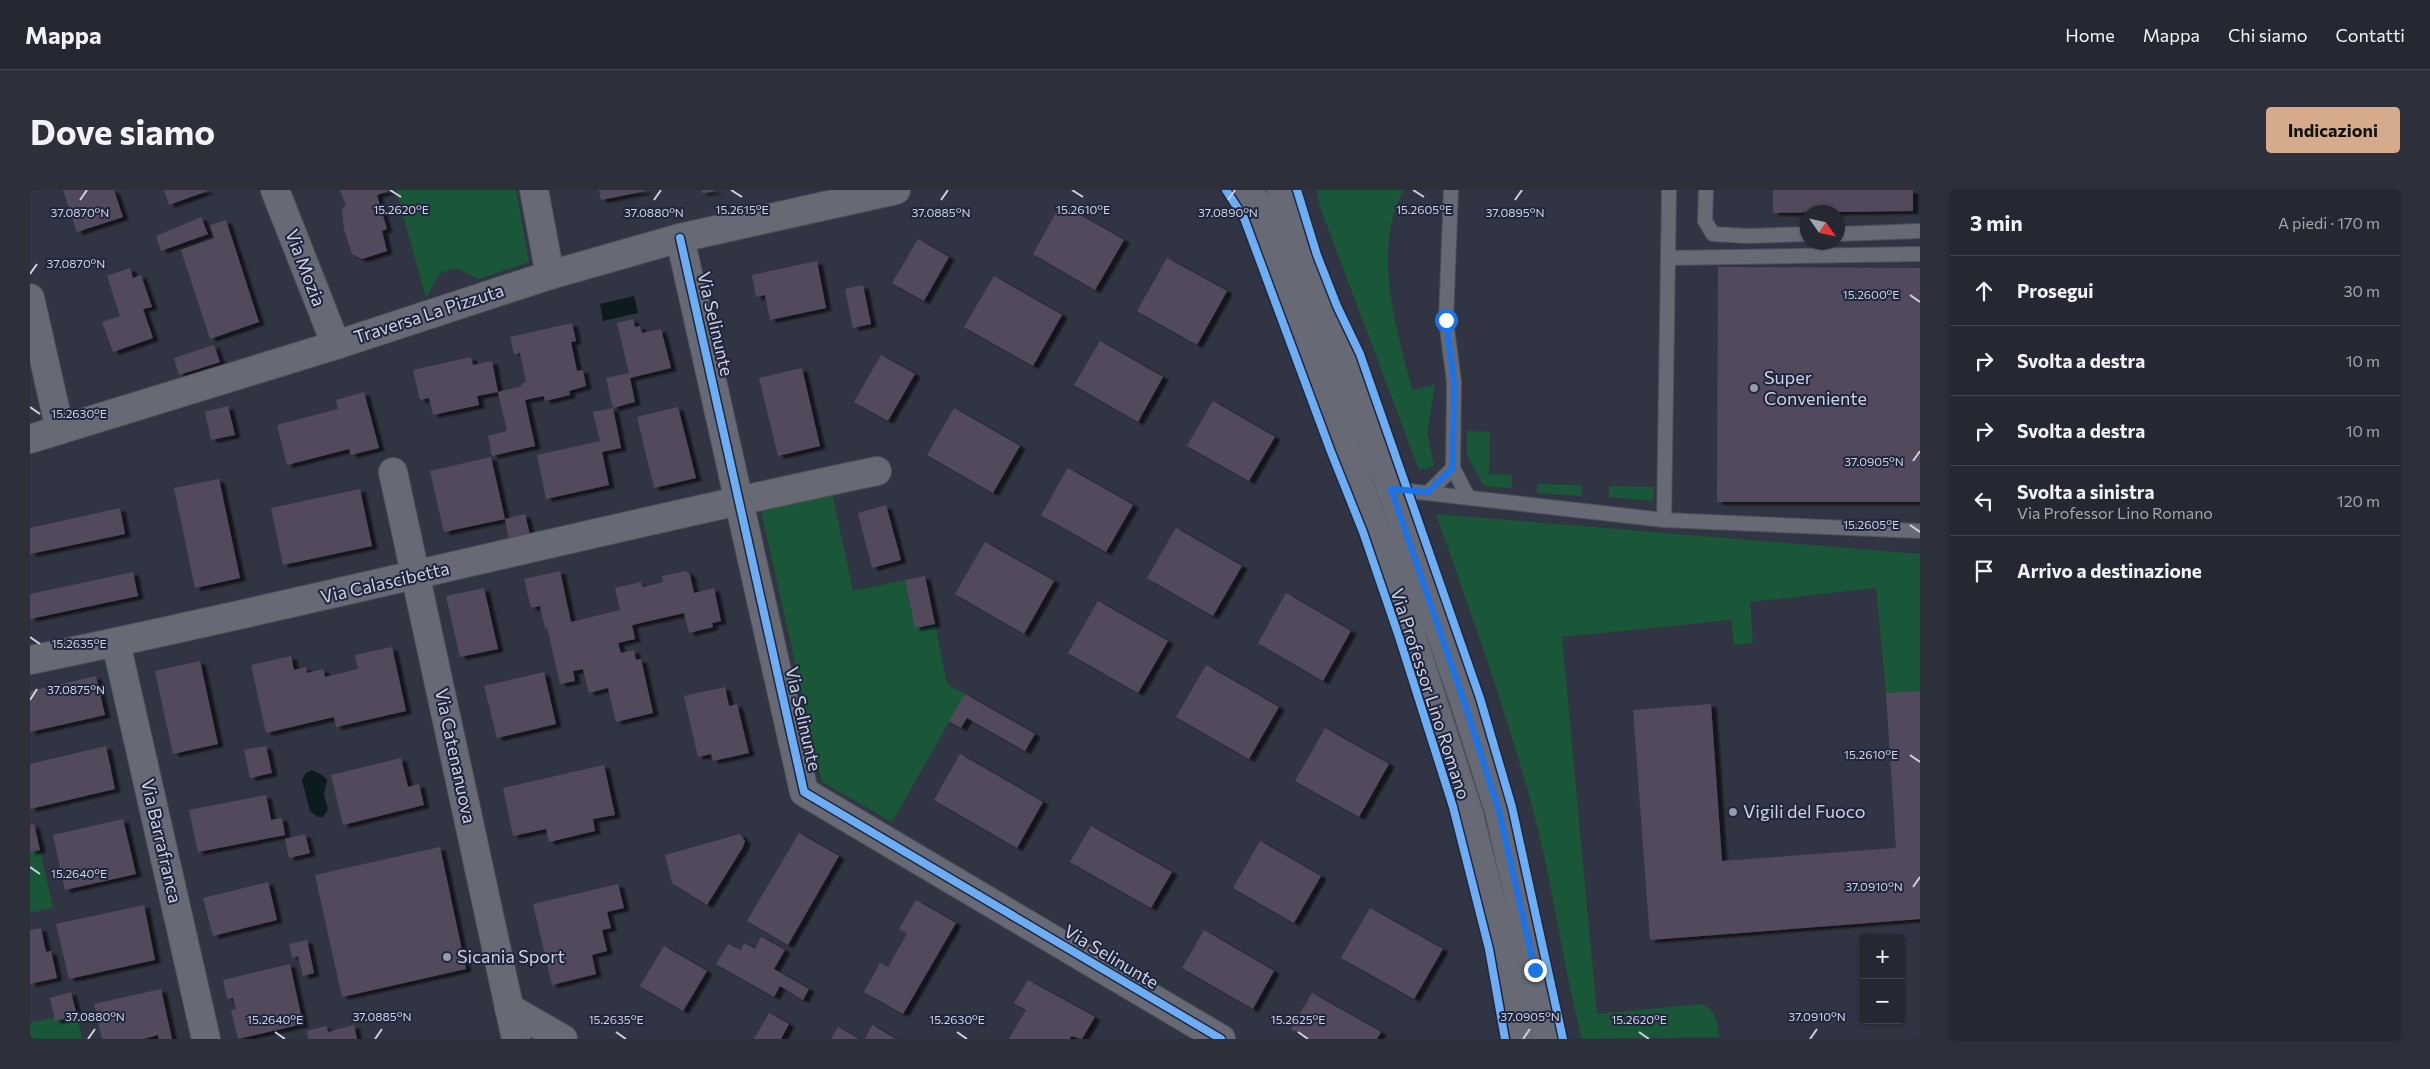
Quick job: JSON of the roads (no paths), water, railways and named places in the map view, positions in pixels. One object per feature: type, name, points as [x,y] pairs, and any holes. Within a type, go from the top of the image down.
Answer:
[{"type":"street","name":"Via Mozia","points":[[275,190],[336,345]]},
{"type":"street","points":[[534,190],[550,275]]},
{"type":"street","name":"Traversa La Pizzuta","points":[[30,439],[336,345],[550,275],[831,197],[896,190]]},
{"type":"street","name":"Via Professor Lino Romano","points":[[1248,190],[1266,226],[1395,584],[1466,805],[1504,955],[1518,1039]]},
{"type":"street","name":"Via Professor Lino Romano","points":[[1281,190],[1305,260],[1391,489],[1464,701],[1499,811],[1535,970],[1547,1039]]},
{"type":"street","name":"Via Selinunte","points":[[680,238],[804,792],[1221,1039]]},
{"type":"street","points":[[30,298],[60,430]]},
{"type":"street","name":"Via Catenanuova","points":[[393,472],[516,1039]]},
{"type":"street","name":"Via Calascibetta","points":[[30,660],[116,643],[416,576],[739,500],[877,472]]},
{"type":"street","name":"Via Barrafranca","points":[[116,643],[206,1039]]},
{"type":"street","points":[[509,1008],[563,1039]]},
{"type":"lane","points":[[1451,190],[1446,320],[1454,382],[1453,468],[1468,497]]},
{"type":"lane","points":[[1664,520],[1669,190]]},
{"type":"lane","points":[[1706,190],[1705,221],[1713,234],[1746,236],[1800,234]]},
{"type":"lane","points":[[1845,234],[1920,231]]},
{"type":"lane","points":[[1668,258],[1920,254]]},
{"type":"lane","points":[[1428,492],[1453,468]]},
{"type":"lane","points":[[1391,489],[1664,520],[1920,531]]},
{"type":"place","name":"Super Conveniente","points":[[1754,388]]},
{"type":"place","name":"Vigili del Fuoco","points":[[1733,812]]},
{"type":"place","name":"Sicania Sport","points":[[447,957]]}]
